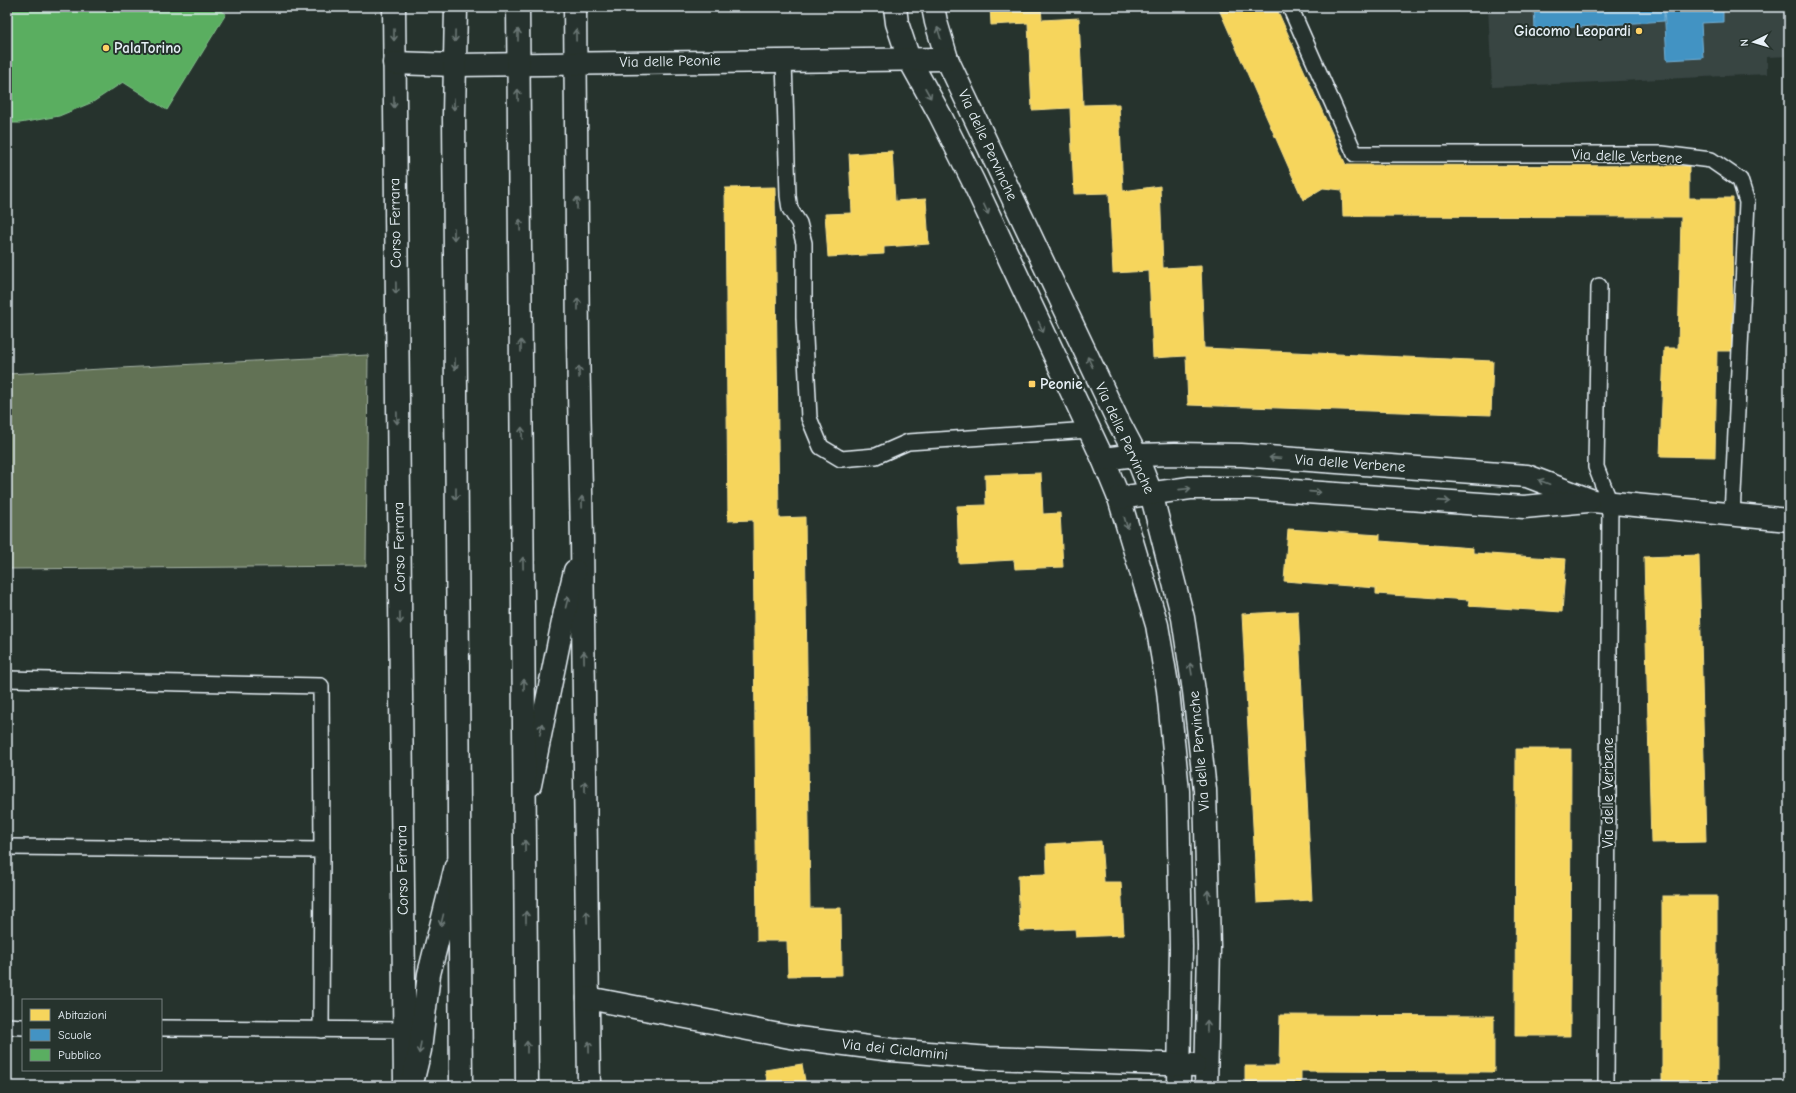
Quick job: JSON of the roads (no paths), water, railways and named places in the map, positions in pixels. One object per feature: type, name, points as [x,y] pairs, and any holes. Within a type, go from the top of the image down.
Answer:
[{"type":"street","name":"Corso Ferrara","points":[[394,7],[405,1086]]},
{"type":"street","points":[[456,7],[454,124],[461,1086]]},
{"type":"street","points":[[518,7],[527,1086]]},
{"type":"street","points":[[575,7],[578,343],[589,1086]]},
{"type":"street","name":"Via delle Pervinche","points":[[895,7],[897,23],[909,59],[940,115],[1103,459],[1119,498],[1157,624],[1168,690],[1178,791],[1181,947],[1179,1086]]},
{"type":"street","name":"Via delle Pervinche","points":[[933,7],[947,59],[1117,419],[1136,455],[1151,493],[1183,618],[1194,691],[1205,790],[1209,948],[1206,1076]]},
{"type":"street","name":"Via delle Peonie","points":[[394,63],[455,65],[947,59]]},
{"type":"street","name":"Via delle Verbene","points":[[1103,459],[1136,455],[1241,455],[1527,476],[1602,502]]},
{"type":"street","name":"Via delle Verbene","points":[[1119,498],[1190,488],[1249,488],[1524,507],[1602,502],[1789,520]]},
{"type":"street","points":[[525,808],[565,612],[582,541]]},
{"type":"street","points":[[412,1086],[420,1050],[429,974],[459,855]]},
{"type":"street","points":[[1181,947],[1209,948]]},
{"type":"street","name":"Via dei Ciclamini","points":[[588,998],[790,1037],[892,1050],[989,1058],[1179,1064],[1206,1076]]},
{"type":"lane","name":"Via delle Verbene","points":[[1290,7],[1355,154],[1662,154],[1711,160],[1740,180],[1747,202],[1732,515]]},
{"type":"lane","name":"Via delle Pervinche","points":[[784,60],[788,196],[790,209],[800,223],[804,243],[804,318],[809,418],[821,447],[841,459],[876,456],[908,442],[1090,430]]},
{"type":"lane","name":"Via delle Verbene","points":[[1599,286],[1596,467],[1602,502],[1606,1084]]},
{"type":"lane","points":[[7,679],[321,686],[322,1030]]},
{"type":"lane","points":[[7,847],[322,850]]},
{"type":"lane","points":[[7,1026],[22,1026]]},
{"type":"lane","points":[[162,1028],[404,1030]]},
{"type":"place","name":"Giacomo Leopardi","points":[[1639,31]]},
{"type":"place","name":"PalaTorino","points":[[106,48]]},
{"type":"place","name":"Peonie","points":[[1032,384]]}]
